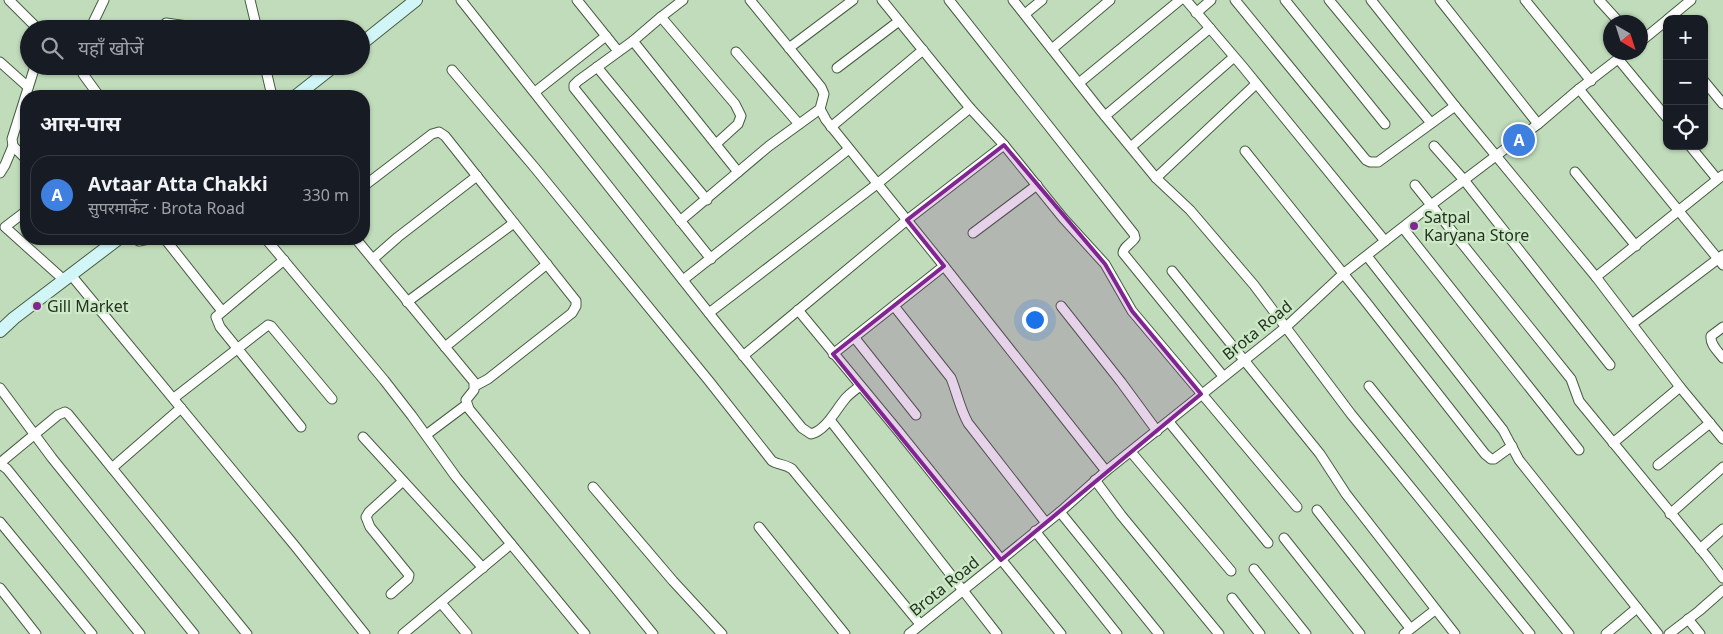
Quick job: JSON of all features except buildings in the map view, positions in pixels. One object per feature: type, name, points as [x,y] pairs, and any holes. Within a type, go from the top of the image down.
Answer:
[{"type":"street","points":[[9,0],[29,20]]},
{"type":"street","points":[[94,20],[104,0]]},
{"type":"street","points":[[250,0],[255,20]]},
{"type":"street","points":[[461,0],[743,356],[806,432],[815,433],[830,420],[845,399],[860,386]]},
{"type":"street","points":[[577,0],[618,51]]},
{"type":"street","points":[[684,0],[578,80],[574,88],[711,258]]},
{"type":"street","points":[[680,221],[738,172],[820,109],[824,94],[821,87],[750,0]]},
{"type":"street","points":[[789,48],[853,0]]},
{"type":"street","points":[[882,0],[970,108],[1004,145],[1063,218],[1105,264],[1132,311],[1297,507]]},
{"type":"street","points":[[949,0],[1134,234],[1135,238],[1125,248],[1123,253],[1223,376]]},
{"type":"street","points":[[1013,0],[1156,178],[1190,210],[1254,285],[1351,414],[1530,634]]},
{"type":"street","points":[[1025,14],[1042,0]]},
{"type":"street","points":[[1052,49],[1110,0]]},
{"type":"street","points":[[1078,83],[1180,0]]},
{"type":"street","points":[[1186,0],[1385,241]]},
{"type":"street","points":[[1196,12],[1211,0]]},
{"type":"street","points":[[1235,0],[1366,160],[1370,162],[1378,162],[1455,106]]},
{"type":"street","points":[[1285,0],[1385,124]]},
{"type":"street","points":[[1329,0],[1431,123]]},
{"type":"street","points":[[1371,0],[1455,106],[1596,277],[1680,387],[1723,439]]},
{"type":"street","points":[[1440,0],[1538,124]]},
{"type":"street","points":[[1525,0],[1591,81]]},
{"type":"street","points":[[1600,0],[1613,15]]},
{"type":"street","points":[[1672,15],[1691,0]]},
{"type":"street","points":[[370,36],[409,2]]},
{"type":"street","points":[[661,17],[735,104],[741,116],[738,124],[716,144]]},
{"type":"street","points":[[837,68],[899,21]]},
{"type":"street","points":[[1648,35],[1663,23]]},
{"type":"street","points":[[1105,116],[1210,28]]},
{"type":"street","points":[[534,92],[606,36]]},
{"type":"street","points":[[632,41],[738,172]]},
{"type":"street","points":[[831,126],[923,50]]},
{"type":"street","points":[[736,52],[799,124]]},
{"type":"street","points":[[1130,147],[1234,57]]},
{"type":"street","points":[[1619,60],[1663,113]]},
{"type":"street","name":"Brota Road","points":[[909,634],[1060,512],[1106,471],[1286,327],[1344,274],[1538,124],[1579,89],[1619,60]]},
{"type":"street","points":[[0,62],[28,87]]},
{"type":"street","points":[[597,67],[707,200]]},
{"type":"street","points":[[452,70],[535,168],[772,461],[792,469],[920,624]]},
{"type":"street","points":[[27,90],[32,75]]},
{"type":"street","points":[[84,75],[95,90]]},
{"type":"street","points":[[267,75],[271,90]]},
{"type":"street","points":[[304,90],[323,75]]},
{"type":"street","points":[[1156,178],[1256,84]]},
{"type":"street","points":[[1708,85],[1723,104]]},
{"type":"street","points":[[1579,89],[1679,212],[1721,260],[1632,324]]},
{"type":"street","points":[[709,312],[877,184],[970,108]]},
{"type":"street","points":[[820,109],[849,149],[1106,471]]},
{"type":"street","points":[[0,173],[13,146],[12,139],[20,113]]},
{"type":"street","points":[[370,181],[432,134],[439,132],[445,136],[576,300],[576,306],[572,313],[488,379],[475,386],[466,400],[466,404],[426,435]]},
{"type":"street","points":[[743,356],[907,220],[1004,145]]},
{"type":"street","points":[[13,146],[20,153]]},
{"type":"street","points":[[1434,146],[1464,180],[1610,365]]},
{"type":"street","points":[[683,280],[849,149]]},
{"type":"street","points":[[1596,277],[1679,212],[1720,177],[1694,150]]},
{"type":"street","points":[[1245,151],[1485,454],[1494,459],[1512,446]]},
{"type":"street","points":[[1575,172],[1636,246]]},
{"type":"street","points":[[373,259],[398,237],[477,176]]},
{"type":"street","points":[[973,233],[1037,185]]},
{"type":"street","points":[[1415,185],[1571,379],[1579,401],[1723,578]]},
{"type":"street","points":[[20,215],[2,228],[20,242]]},
{"type":"street","points":[[408,302],[514,223]]},
{"type":"street","points":[[1403,228],[1579,450]]},
{"type":"street","points":[[24,245],[68,278],[174,398],[365,634]]},
{"type":"street","points":[[0,331],[14,318],[110,245]]},
{"type":"street","points":[[170,245],[222,311]]},
{"type":"street","points":[[271,245],[366,358],[456,477],[584,634]]},
{"type":"street","points":[[361,245],[472,378],[475,386]]},
{"type":"street","points":[[1367,256],[1503,430],[1519,460],[1658,634]]},
{"type":"street","points":[[284,260],[216,317],[217,322],[237,348],[301,427]]},
{"type":"street","points":[[446,347],[546,264]]},
{"type":"street","points":[[834,354],[944,266]]},
{"type":"street","points":[[1172,270],[1320,454],[1346,494],[1455,634]]},
{"type":"street","points":[[894,306],[950,378],[968,423],[1046,522]]},
{"type":"street","points":[[1061,306],[1157,430]]},
{"type":"street","points":[[798,310],[899,432],[1061,634]]},
{"type":"street","points":[[0,320],[14,318]]},
{"type":"street","points":[[174,398],[268,325],[271,326],[332,399]]},
{"type":"street","points":[[1723,327],[1711,336],[1712,345],[1723,358]]},
{"type":"street","points":[[854,337],[916,415]]},
{"type":"street","points":[[1369,386],[1569,634]]},
{"type":"street","points":[[1612,443],[1680,387]]},
{"type":"street","points":[[0,388],[52,458],[194,634]]},
{"type":"street","points":[[466,404],[653,634]]},
{"type":"street","points":[[112,468],[181,408]]},
{"type":"street","points":[[140,634],[7,469],[0,464],[58,415],[65,412],[247,634]]},
{"type":"street","points":[[830,420],[997,634]]},
{"type":"street","points":[[1169,422],[1268,543]]},
{"type":"street","points":[[1658,465],[1710,423]]},
{"type":"street","points":[[363,437],[483,568]]},
{"type":"street","points":[[1131,452],[1232,571]]},
{"type":"street","points":[[1670,514],[1723,467]]},
{"type":"street","points":[[391,594],[408,579],[409,575],[370,527],[366,517],[403,480]]},
{"type":"street","points":[[1095,480],[1121,515],[1219,634]]},
{"type":"street","points":[[593,486],[668,575],[722,634]]},
{"type":"street","points":[[1317,510],[1407,631],[1435,610]]},
{"type":"street","points":[[1060,512],[1159,634]]},
{"type":"street","points":[[0,522],[92,634]]},
{"type":"street","points":[[759,527],[845,634]]},
{"type":"street","points":[[1700,549],[1723,528]]},
{"type":"street","points":[[1035,531],[1117,634]]},
{"type":"street","points":[[1284,538],[1360,634]]},
{"type":"street","points":[[403,634],[512,544]]},
{"type":"street","points":[[1254,569],[1306,634]]},
{"type":"street","points":[[0,588],[36,634]]},
{"type":"street","points":[[1669,634],[1723,590]]},
{"type":"street","points":[[1232,598],[1260,634]]},
{"type":"street","points":[[441,603],[467,634]]},
{"type":"street","points":[[1606,634],[1637,608]]},
{"type":"street","points":[[1688,619],[1700,634]]},
{"type":"highlighted area","points":[[1004,145],[1105,264],[1132,311],[1201,394],[1001,560],[833,354],[944,266],[907,220]]},
{"type":"place","name":"Avtaar Atta Chakki","points":[[1519,140]]},
{"type":"place","name":"Satpal Karyana Store","points":[[1414,226]]},
{"type":"place","name":"Gill Market","points":[[37,306]]}]
